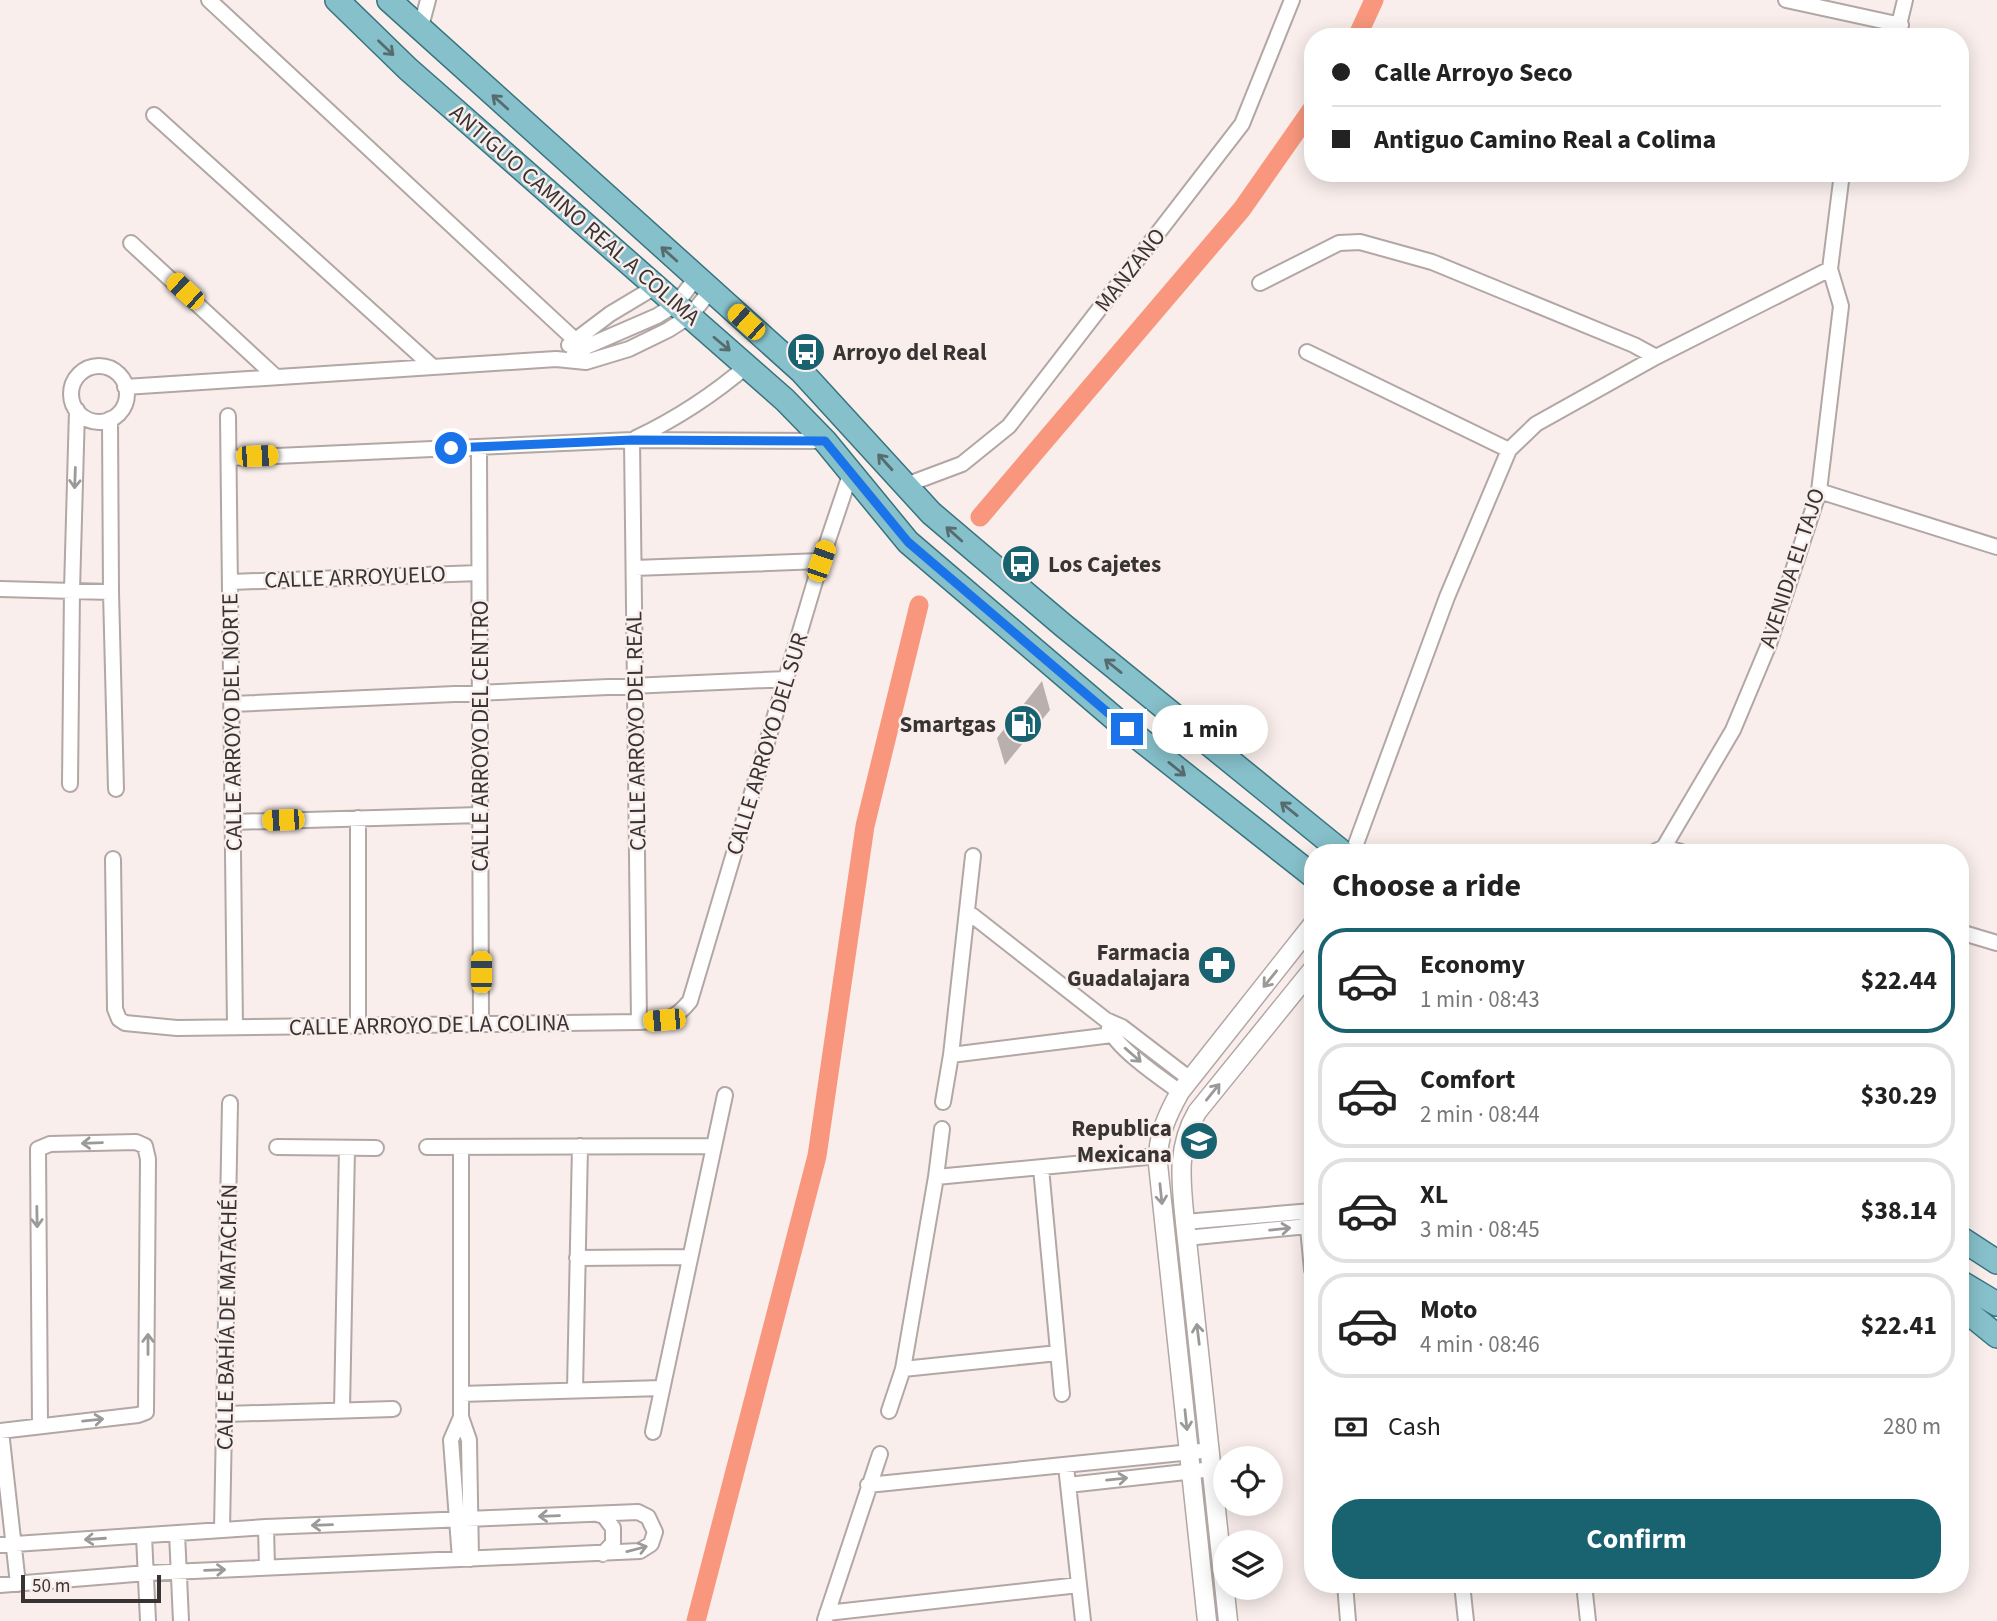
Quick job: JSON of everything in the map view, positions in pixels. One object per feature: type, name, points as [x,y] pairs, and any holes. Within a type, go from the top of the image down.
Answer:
[{"type":"main road","name":"ANTIGUO CAMINO REAL A COLIMA","points":[[337,0],[408,69],[748,365],[825,441],[908,542],[1127,729],[1304,869]]},
{"type":"main road","name":"ANTIGUO CAMINO REAL A COLIMA","points":[[388,0],[801,371],[931,513],[977,554],[1332,844]]},
{"type":"main road","points":[[1969,1244],[1997,1262]]},
{"type":"main road","points":[[1969,1287],[1997,1304]]},
{"type":"main road","points":[[1969,1313],[1997,1336]]},
{"type":"street","points":[[209,0],[580,350],[610,356],[648,341],[683,310],[703,284]]},
{"type":"street","points":[[420,30],[428,0]]},
{"type":"street","name":"MANZANO","points":[[906,485],[962,464],[1009,426],[1242,124],[1292,0]]},
{"type":"street","points":[[1786,0],[1887,28]]},
{"type":"street","points":[[1899,28],[1905,0]]},
{"type":"street","points":[[154,115],[433,367]]},
{"type":"street","name":"AVENIDA EL TAJO","points":[[1663,844],[1733,730],[1769,644],[1819,491],[1841,306],[1830,269],[1841,182]]},
{"type":"street","points":[[1260,283],[1339,243],[1360,242],[1432,262],[1634,345],[1656,357]]},
{"type":"street","points":[[131,243],[276,377]]},
{"type":"street","points":[[1356,844],[1447,597],[1509,450],[1536,424],[1656,357],[1830,269]]},
{"type":"street","points":[[580,350],[655,286]]},
{"type":"street","points":[[125,387],[556,359],[683,310]]},
{"type":"street","points":[[638,326],[648,341]]},
{"type":"street","points":[[1307,352],[1509,450]]},
{"type":"street","points":[[632,440],[674,420],[713,395],[748,365]]},
{"type":"street","points":[[70,784],[76,410],[71,392],[75,379],[84,370],[96,366],[109,368],[119,376],[125,387],[126,400],[110,419],[92,421],[76,410]]},
{"type":"street","name":"CALLE ARROYO DEL NORTE","points":[[228,416],[235,1027]]},
{"type":"street","points":[[110,419],[116,789]]},
{"type":"street","points":[[229,458],[632,440],[825,441]]},
{"type":"street","name":"CALLE ARROYO DEL REAL","points":[[632,440],[639,1022]]},
{"type":"street","name":"CALLE ARROYO DEL CENTRO","points":[[479,447],[481,1024]]},
{"type":"street","name":"CALLE ARROYO DEL SUR","points":[[679,1014],[690,1001],[821,561],[851,472]]},
{"type":"street","points":[[1819,491],[1997,547]]},
{"type":"street","points":[[634,568],[821,561]]},
{"type":"street","name":"CALLE ARROYUELO","points":[[231,582],[479,573]]},
{"type":"street","points":[[0,589],[111,592]]},
{"type":"street","points":[[232,704],[788,679]]},
{"type":"street","points":[[233,822],[480,815]]},
{"type":"street","points":[[358,1026],[359,818]]},
{"type":"street","points":[[943,1102],[951,1055],[973,856]]},
{"type":"street","name":"CALLE ARROYO DE LA COLINA","points":[[113,859],[115,1009],[119,1019],[125,1023],[177,1028],[639,1022],[664,1020],[679,1014]]},
{"type":"street","points":[[968,912],[1185,1085]]},
{"type":"street","points":[[1207,1621],[1158,1160],[1166,1117],[1185,1085],[1304,935]]},
{"type":"street","points":[[1969,935],[1997,943]]},
{"type":"street","points":[[1069,1485],[1213,1469],[1185,1230],[1181,1158],[1187,1130],[1197,1112],[1304,980]]},
{"type":"street","points":[[951,1055],[1117,1031]]},
{"type":"street","points":[[653,1432],[725,1095]]},
{"type":"street","name":"CALLE BAHÍA DE MATACHÉN","points":[[222,1530],[230,1103]]},
{"type":"street","points":[[889,1411],[903,1369],[942,1129]]},
{"type":"street","points":[[18,1584],[7,1545],[0,1431],[138,1415],[146,1412],[148,1159],[145,1146],[136,1142],[50,1144],[38,1149],[40,1426]]},
{"type":"street","points":[[575,1390],[580,1146]]},
{"type":"street","points":[[427,1147],[714,1146]]},
{"type":"street","points":[[277,1147],[376,1147]]},
{"type":"street","points":[[461,1147],[461,1417],[451,1440],[464,1519],[465,1559]]},
{"type":"street","points":[[342,1410],[347,1148]]},
{"type":"street","points":[[936,1177],[1101,1163],[1106,1159],[1158,1160]]},
{"type":"street","points":[[1041,1168],[1062,1394]]},
{"type":"street","points":[[1185,1230],[1304,1217]]},
{"type":"street","points":[[578,1258],[690,1257]]},
{"type":"street","points":[[903,1369],[1058,1353]]},
{"type":"street","points":[[461,1394],[662,1388]]},
{"type":"street","points":[[226,1414],[393,1409]]},
{"type":"street","points":[[868,1485],[1211,1450]]},
{"type":"street","points":[[880,1454],[826,1617],[1079,1586]]},
{"type":"street","points":[[1066,1466],[1083,1621]]},
{"type":"street","points":[[0,1581],[18,1584],[147,1573],[640,1551],[654,1538],[654,1527],[648,1517],[638,1512],[266,1527],[7,1545]]},
{"type":"street","points":[[597,1514],[604,1516],[613,1528],[613,1543],[603,1554]]},
{"type":"street","points":[[1218,1516],[1228,1621]]},
{"type":"street","points":[[266,1527],[267,1568]]},
{"type":"street","points":[[177,1533],[181,1621]]},
{"type":"street","points":[[144,1535],[148,1621]]},
{"type":"street","points":[[1346,1593],[1348,1621]]},
{"type":"street","points":[[1463,1593],[1466,1621]]},
{"type":"street","points":[[1585,1593],[1588,1621]]},
{"type":"building","name":"Smartgas","points":[[1042,681],[1050,710],[1005,765],[997,738]]},
{"type":"waterway","points":[[1361,28],[1374,0]]},
{"type":"waterway","points":[[980,517],[1242,209],[1304,120]]},
{"type":"waterway","points":[[696,1621],[817,1156],[865,826],[919,605]]},
{"type":"place","name":"Arroyo del Real","points":[[806,352]]},
{"type":"place","name":"Los Cajetes","points":[[1021,564]]},
{"type":"place","name":"Smartgas","points":[[1023,724]]},
{"type":"place","name":"Farmacia Guadalajara","points":[[1217,965]]},
{"type":"place","name":"Republica Mexicana","points":[[1199,1141]]},
{"type":"route","points":[[451,448],[632,440],[825,441],[908,542],[1127,729]]}]
